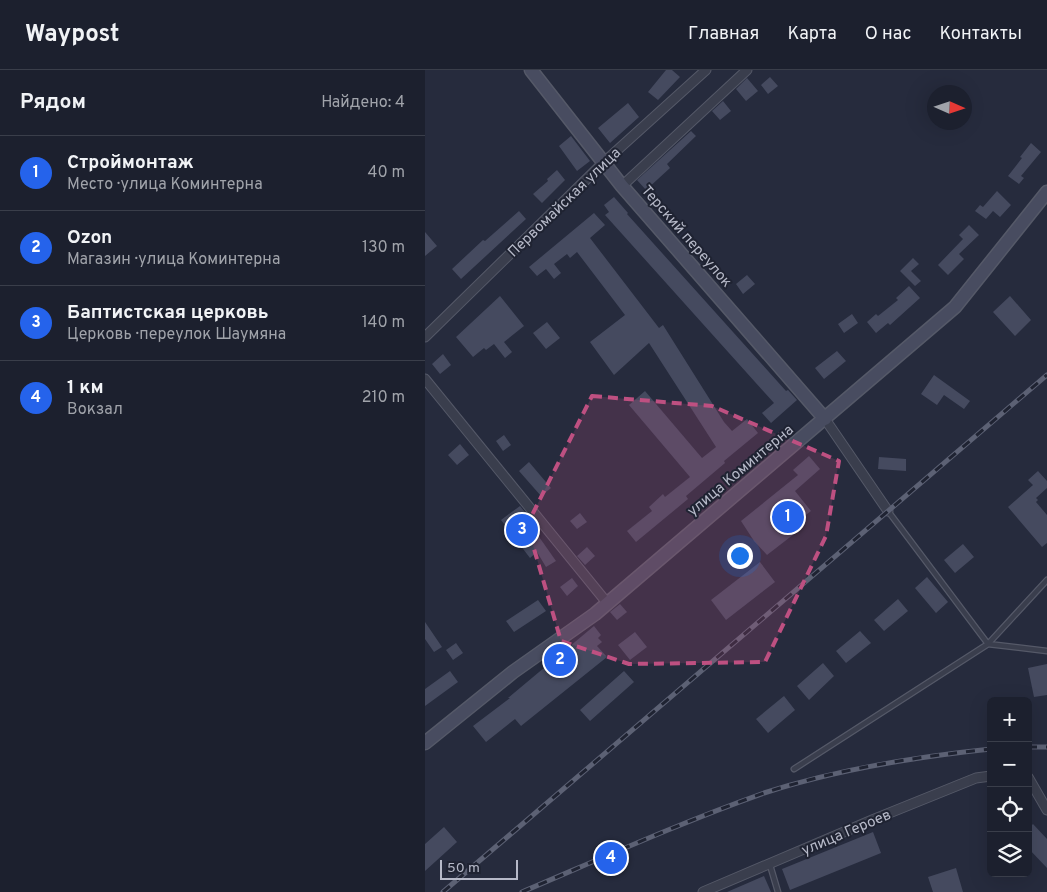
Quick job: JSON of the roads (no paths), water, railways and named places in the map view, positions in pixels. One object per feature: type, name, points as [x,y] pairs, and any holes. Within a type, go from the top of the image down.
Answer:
[{"type":"street","name":"Терский переулок","points":[[531,70],[622,186],[825,419]]},
{"type":"street","name":"Первомайская улица","points":[[425,337],[603,163],[706,70]]},
{"type":"street","name":"Первомайская улица","points":[[622,186],[747,70]]},
{"type":"street","name":"улица Коминтерна","points":[[425,743],[513,672],[608,604],[955,306],[1047,192]]},
{"type":"street","points":[[425,379],[608,604]]},
{"type":"street","points":[[825,419],[888,511]]},
{"type":"street","name":"улица Героев","points":[[703,892],[872,820],[976,778],[987,777]]},
{"type":"street","points":[[1032,784],[1047,810]]},
{"type":"lane","points":[[888,511],[988,644],[1047,651]]},
{"type":"lane","points":[[794,769],[988,644],[1047,580]]},
{"type":"lane","points":[[770,865],[778,892]]},
{"type":"railway","points":[[443,892],[1047,375]]},
{"type":"railway","points":[[1032,747],[1047,747]]},
{"type":"railway","points":[[522,892],[672,828],[764,793],[820,777],[876,765],[987,749]]},
{"type":"place","name":"Строймонтаж","points":[[788,517]]},
{"type":"place","name":"Баптистская церковь","points":[[522,530]]},
{"type":"place","name":"Ozon","points":[[560,660]]},
{"type":"place","name":"1 км","points":[[611,858]]}]
